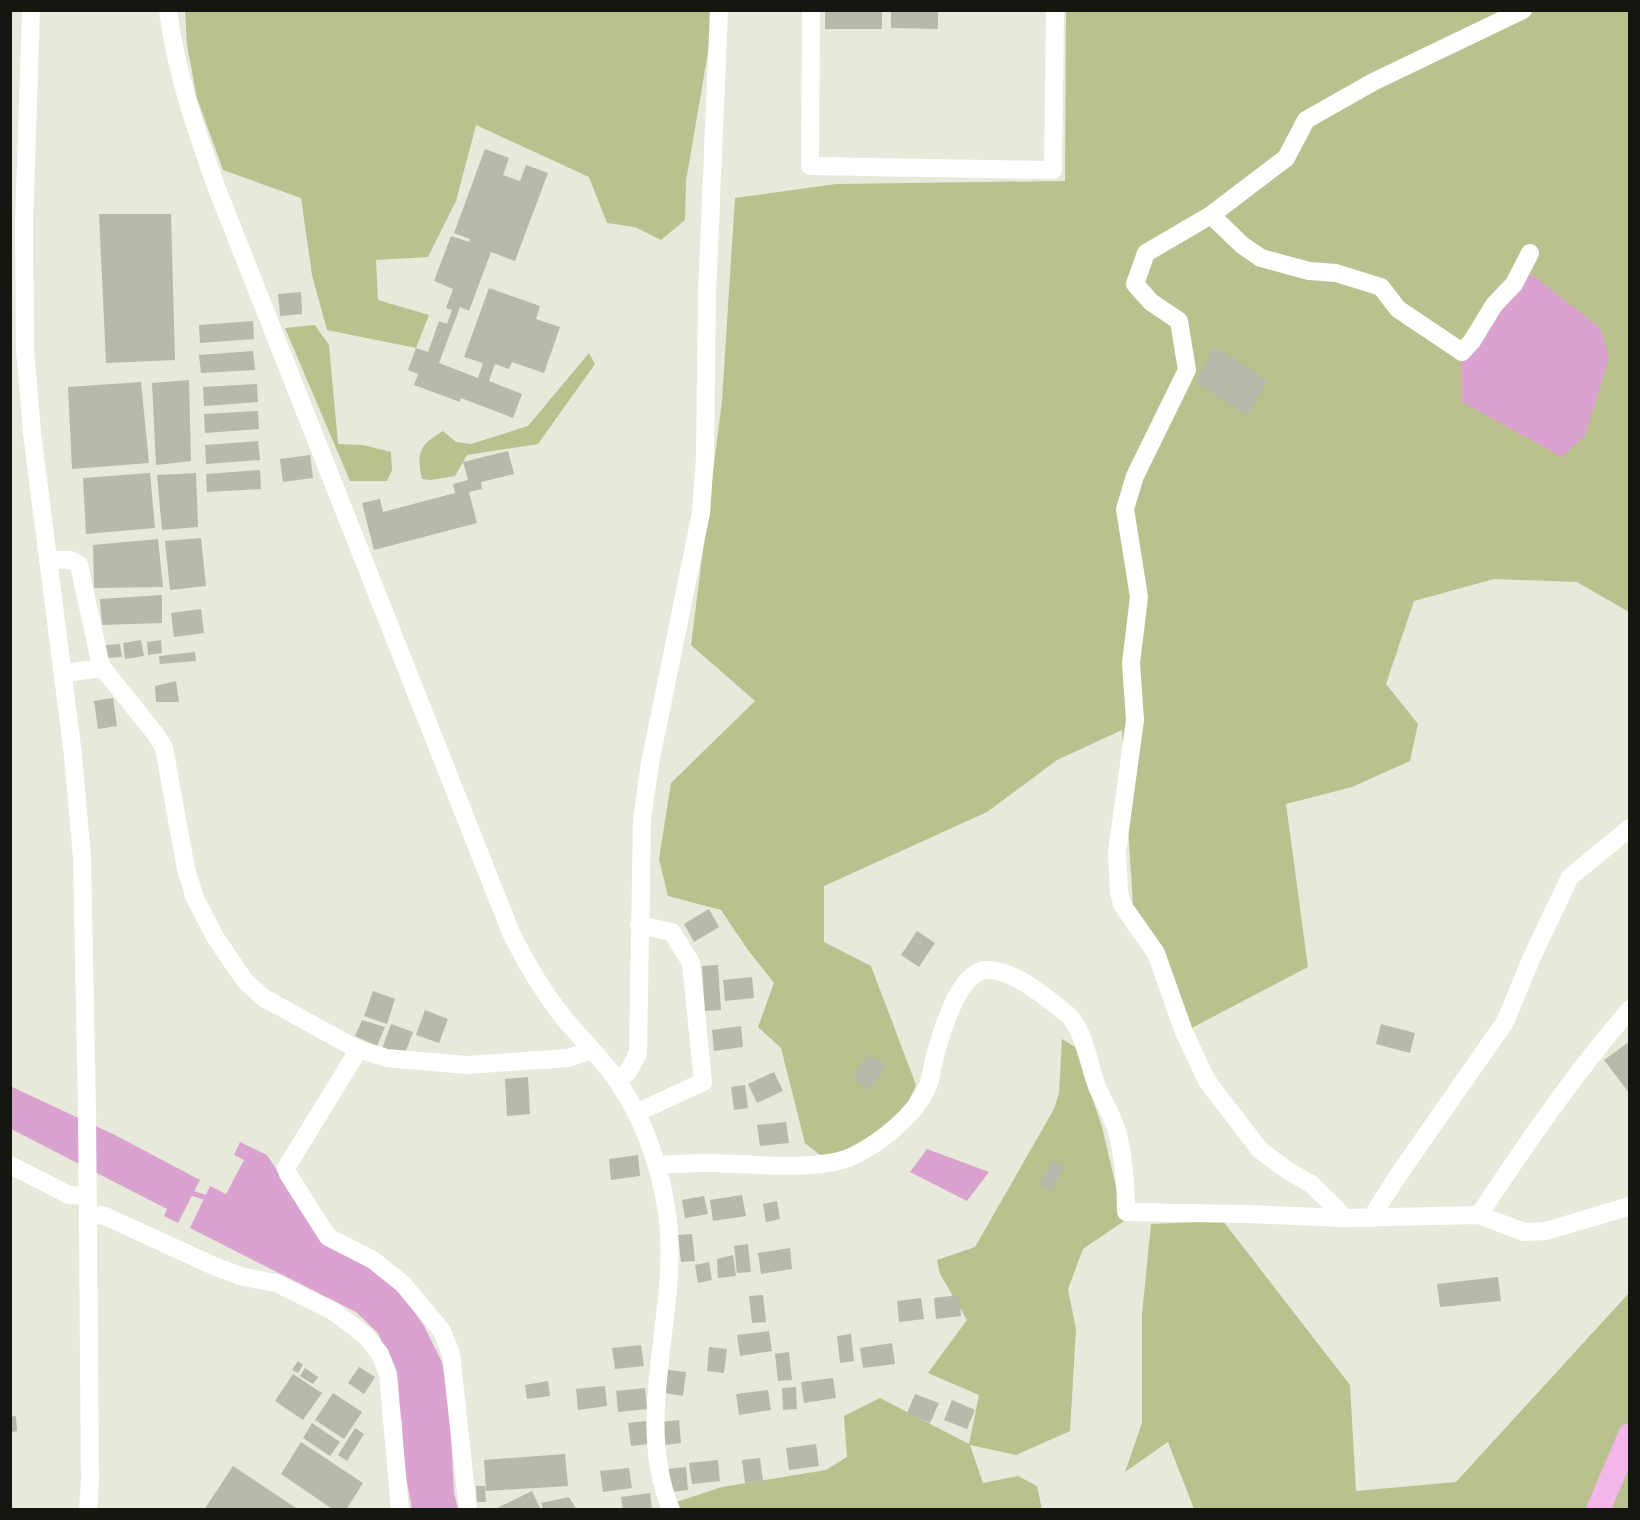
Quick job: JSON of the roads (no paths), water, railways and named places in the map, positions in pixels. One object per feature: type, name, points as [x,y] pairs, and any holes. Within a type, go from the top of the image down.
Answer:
[{"type":"main road","points":[[1598,1509],[1629,1435]]},
{"type":"street","points":[[31,10],[24,224],[24,308],[32,433],[75,772],[82,856],[88,1199],[90,1473],[88,1509]]},
{"type":"street","points":[[168,10],[173,45],[183,86],[217,189],[504,915],[520,951],[540,985],[563,1017],[616,1080],[636,1113],[657,1165],[666,1205],[670,1254],[656,1432],[661,1475],[671,1509]]},
{"type":"street","points":[[616,1080],[628,1072],[638,1053],[642,819],[650,763],[701,513],[705,456],[707,295],[718,10]]},
{"type":"street","points":[[811,10],[810,166],[1053,170],[1055,10]]},
{"type":"street","points":[[1344,1218],[1311,1184],[1260,1150],[1207,1081],[1184,1032],[1156,953],[1123,906],[1119,893],[1117,852],[1135,720],[1131,663],[1139,597],[1125,509],[1135,476],[1187,370],[1179,321],[1151,302],[1135,284],[1146,253],[1211,215],[1286,158],[1306,120],[1372,82],[1522,10]]},
{"type":"street","points":[[1211,215],[1242,245],[1261,258],[1309,271],[1336,273],[1381,287],[1398,309],[1462,352],[1472,341],[1494,305],[1514,284],[1530,253]]},
{"type":"street","points":[[48,561],[73,560],[79,565],[103,668],[164,748],[190,884],[215,937],[245,981],[264,998],[359,1049],[387,1058],[467,1065],[568,1058],[592,1050]]},
{"type":"street","points":[[63,674],[103,668]]},
{"type":"street","points":[[1371,1218],[1505,1022],[1532,957],[1570,877],[1629,828]]},
{"type":"street","points":[[636,1113],[703,1082],[691,963],[672,932],[639,925]]},
{"type":"street","points":[[657,1165],[705,1163],[819,1165],[842,1161],[856,1155],[911,1113],[927,1087],[949,1011],[966,983],[977,972],[1001,971],[1036,990],[1073,1019],[1118,1134],[1126,1184],[1126,1212],[1344,1218],[1479,1215],[1524,1232],[1546,1231],[1629,1206]]},
{"type":"street","points":[[1479,1215],[1536,1129],[1629,1009]]},
{"type":"street","points":[[359,1049],[286,1168],[328,1237],[362,1253],[394,1275],[446,1338],[451,1354],[468,1509]]},
{"type":"street","points":[[10,1165],[69,1195],[88,1199],[105,1216],[226,1270],[253,1279],[276,1283],[333,1311],[366,1336],[380,1354],[388,1374],[400,1509]]},
{"type":"waterway","points":[[188,1192],[211,1199]]},
{"type":"waterway","points":[[398,1394],[402,1417]]}]
